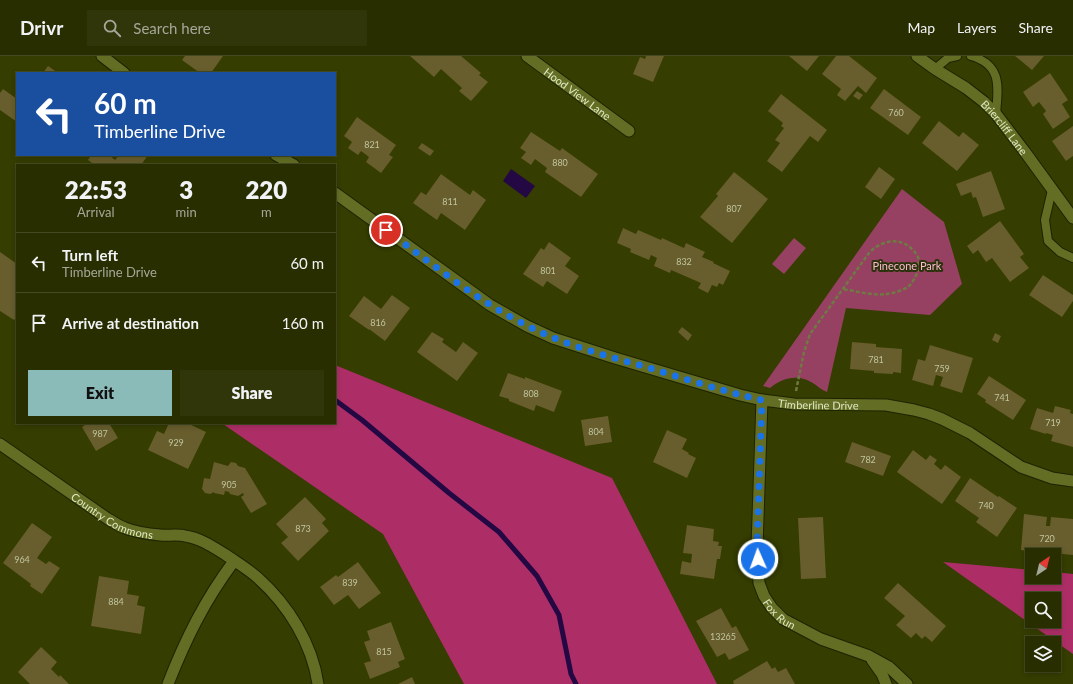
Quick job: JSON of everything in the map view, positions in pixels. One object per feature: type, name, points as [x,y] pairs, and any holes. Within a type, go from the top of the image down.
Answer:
[{"type":"street","points":[[102,56],[123,72]]},
{"type":"street","name":"Hood View Lane","points":[[527,56],[629,131]]},
{"type":"street","name":"Briercliff Lane","points":[[917,56],[966,88],[984,102],[996,114],[1073,218]]},
{"type":"street","points":[[278,156],[292,164]]},
{"type":"street","name":"Timberline Drive","points":[[336,194],[503,313],[527,326],[568,343],[740,395],[762,400],[794,404],[886,405],[929,414],[970,433],[1021,467],[1052,478],[1073,481]]},
{"type":"street","name":"Fox Run","points":[[762,400],[757,547],[759,583],[764,596],[772,608],[783,619],[820,639],[869,656],[889,668],[907,684]]},
{"type":"street","name":"Country Commons","points":[[0,444],[108,520],[125,528],[140,532],[160,535],[184,535],[203,541],[234,560],[257,577],[279,598],[297,624],[314,666],[318,684]]},
{"type":"street","points":[[168,684],[186,639],[217,584],[234,560]]},
{"type":"street","points":[[869,656],[880,670],[886,684]]},
{"type":"lane","points":[[935,69],[948,58],[957,56]]},
{"type":"lane","points":[[972,56],[980,58],[992,68],[996,76],[998,94],[996,114]]},
{"type":"lane","points":[[1052,190],[1045,220],[1048,241],[1060,252],[1073,258]]},
{"type":"path","points":[[794,404],[796,384],[810,334],[842,289],[873,248],[887,242],[900,242],[910,247],[918,256],[919,267],[917,273],[910,285],[904,288],[880,295],[842,289]]},
{"type":"green space","name":"Pinecone Park","points":[[902,189],[944,222],[962,284],[930,315],[846,308],[827,392],[811,382],[800,378],[790,378],[770,388],[763,386]]},
{"type":"green space","points":[[794,238],[806,248],[784,274],[772,264]]},
{"type":"shaded area","points":[[511,169],[535,186],[526,198],[503,181]]},
{"type":"shaded area","points":[[336,365],[612,478],[717,684],[464,684],[383,534],[223,424],[336,424]]},
{"type":"shaded area","points":[[943,562],[1025,569],[1025,584],[1061,584],[1061,573],[1073,574],[1073,654],[1061,646],[1061,636],[1048,636],[1036,628],[1061,628],[1061,592],[1025,592],[1025,620]]},
{"type":"building","points":[[185,56],[223,56],[212,72],[199,72],[182,60]]},
{"type":"building","points":[[410,56],[461,56],[481,73],[479,75],[488,82],[471,101],[459,91],[462,88],[441,69],[434,77]]},
{"type":"building","points":[[646,56],[664,56],[653,82],[633,74],[640,57],[645,59]]},
{"type":"building","points":[[789,56],[819,56],[807,71]]},
{"type":"building","points":[[836,56],[849,56],[877,78],[866,93],[858,86],[845,101],[837,95],[841,89],[822,74]]},
{"type":"building","points":[[1015,56],[1044,56],[1032,70]]},
{"type":"building","points":[[48,66],[57,72],[44,72]]},
{"type":"building","points":[[1050,73],[1068,100],[1062,104],[1070,117],[1053,129],[1043,114],[1046,111],[1039,102],[1033,107],[1023,92]]},
{"type":"building","points":[[3,89],[16,98],[16,121],[0,110],[0,93]]},
{"type":"building","points":[[884,89],[921,117],[908,135],[870,108]]},
{"type":"building","points":[[857,91],[863,95],[859,100],[853,96]]},
{"type":"building","points":[[781,94],[827,130],[818,142],[810,136],[782,172],[767,161],[780,143],[775,140],[784,128],[781,126],[783,123],[768,111]]},
{"type":"building","points":[[357,117],[396,145],[389,155],[393,157],[381,173],[366,162],[369,157],[361,151],[358,155],[348,148],[352,142],[344,136]]},
{"type":"building","points":[[939,121],[959,137],[963,132],[979,145],[957,171],[922,143]]},
{"type":"building","points":[[1073,126],[1073,156],[1066,161],[1052,141]]},
{"type":"building","points":[[531,132],[560,151],[562,148],[598,174],[581,197],[545,172],[547,168],[535,159],[531,165],[521,158],[526,152],[520,148]]},
{"type":"building","points":[[422,143],[434,151],[430,156],[418,148]]},
{"type":"building","points":[[90,156],[110,156],[115,160],[118,156],[147,156],[142,164],[94,164],[88,160]]},
{"type":"building","points":[[879,167],[895,179],[881,199],[865,187]]},
{"type":"building","points":[[991,171],[1005,209],[983,217],[976,197],[973,198],[971,192],[961,196],[956,184]]},
{"type":"building","points":[[734,172],[768,199],[732,243],[700,217],[718,196],[716,194]]},
{"type":"building","points":[[441,174],[470,195],[473,190],[486,200],[465,230],[441,213],[437,220],[413,203],[421,192],[426,195]]},
{"type":"building","points":[[1000,221],[1024,254],[1020,257],[1029,268],[1010,282],[992,258],[986,262],[978,250],[973,254],[967,246]]},
{"type":"building","points":[[623,228],[636,234],[638,230],[661,240],[662,238],[684,248],[686,243],[705,252],[702,257],[730,271],[723,285],[719,283],[717,287],[712,285],[708,293],[698,288],[701,283],[671,270],[670,273],[654,266],[657,258],[651,255],[649,260],[630,252],[631,249],[617,243]]},
{"type":"building","points":[[549,242],[571,258],[565,266],[579,276],[567,294],[547,281],[543,287],[523,274],[541,248],[544,250]]},
{"type":"building","points":[[0,252],[16,263],[16,317],[14,320],[0,311]]},
{"type":"building","points":[[1043,275],[1073,295],[1073,301],[1062,317],[1029,295]]},
{"type":"building","points":[[392,295],[410,308],[385,341],[349,316],[364,296],[381,309]]},
{"type":"building","points":[[682,327],[692,335],[688,341],[678,332]]},
{"type":"building","points":[[432,332],[444,339],[442,342],[456,352],[463,342],[478,353],[457,381],[417,352]]},
{"type":"building","points":[[995,333],[1001,336],[998,343],[992,340]]},
{"type":"building","points":[[852,342],[876,344],[876,347],[902,349],[901,373],[874,373],[874,371],[850,369]]},
{"type":"building","points":[[930,345],[973,358],[962,393],[940,386],[943,377],[936,375],[933,386],[912,380],[918,359],[925,361]]},
{"type":"building","points":[[508,373],[525,379],[525,377],[562,391],[554,412],[536,405],[534,411],[499,396]]},
{"type":"building","points":[[989,376],[1026,400],[1013,420],[985,402],[986,400],[977,394]]},
{"type":"building","points":[[1055,406],[1071,410],[1070,413],[1073,414],[1073,447],[1051,441],[1053,435],[1030,429],[1037,408],[1053,413]]},
{"type":"building","points":[[608,416],[612,442],[585,446],[581,420]]},
{"type":"building","points":[[110,424],[118,438],[96,451],[82,427],[85,425]]},
{"type":"building","points":[[169,424],[189,424],[206,432],[188,469],[148,450],[157,431],[164,434]]},
{"type":"building","points":[[667,430],[687,439],[682,449],[696,458],[687,478],[653,462]]},
{"type":"building","points":[[852,442],[891,456],[883,476],[845,462]]},
{"type":"building","points":[[913,450],[926,460],[930,455],[937,460],[934,464],[941,470],[945,465],[961,477],[942,504],[897,472]]},
{"type":"building","points":[[214,462],[228,466],[231,462],[245,468],[267,504],[251,513],[241,497],[244,495],[243,493],[238,496],[225,491],[224,495],[214,492],[210,494],[205,493],[202,489],[204,478],[210,479]]},
{"type":"building","points":[[970,478],[1017,508],[997,537],[976,522],[979,518],[955,501]]},
{"type":"building","points":[[305,497],[326,519],[322,523],[329,531],[298,561],[281,543],[288,537],[276,524]]},
{"type":"building","points":[[1024,514],[1047,517],[1046,526],[1050,526],[1051,517],[1073,519],[1073,555],[1061,554],[1061,548],[1025,548],[1025,550],[1021,550]]},
{"type":"building","points":[[823,517],[826,578],[801,579],[798,518]]},
{"type":"building","points":[[32,523],[52,537],[37,558],[46,564],[49,561],[60,568],[42,594],[30,586],[31,584],[3,563]]},
{"type":"building","points":[[687,525],[714,529],[713,541],[719,542],[718,546],[722,546],[720,559],[717,559],[714,579],[680,574],[682,561],[691,563],[692,554],[683,553]]},
{"type":"building","points":[[358,562],[381,593],[359,609],[348,595],[334,605],[320,587],[336,575],[338,577]]},
{"type":"building","points":[[99,576],[129,581],[127,594],[139,596],[137,605],[145,607],[141,634],[91,626]]},
{"type":"building","points":[[898,583],[946,626],[932,642],[925,636],[922,639],[916,633],[911,638],[896,625],[905,616],[884,598]]},
{"type":"building","points":[[721,608],[732,628],[736,626],[749,650],[729,660],[725,653],[717,657],[696,621]]},
{"type":"building","points":[[391,622],[405,659],[398,662],[400,667],[370,679],[364,663],[371,661],[364,642],[370,640],[367,631]]},
{"type":"building","points":[[41,647],[57,662],[51,669],[69,684],[30,684],[18,672]]},
{"type":"building","points":[[767,661],[772,669],[775,667],[778,672],[786,668],[795,684],[734,684],[733,681]]},
{"type":"building","points":[[412,677],[415,684],[398,684]]},
{"type":"waterway","points":[[336,401],[362,420],[449,493],[499,532],[537,576],[559,615],[571,674],[576,684]]},
{"type":"route","points":[[386,230],[490,305],[515,320],[553,338],[615,358],[740,395],[762,400],[757,547],[758,559]]}]
